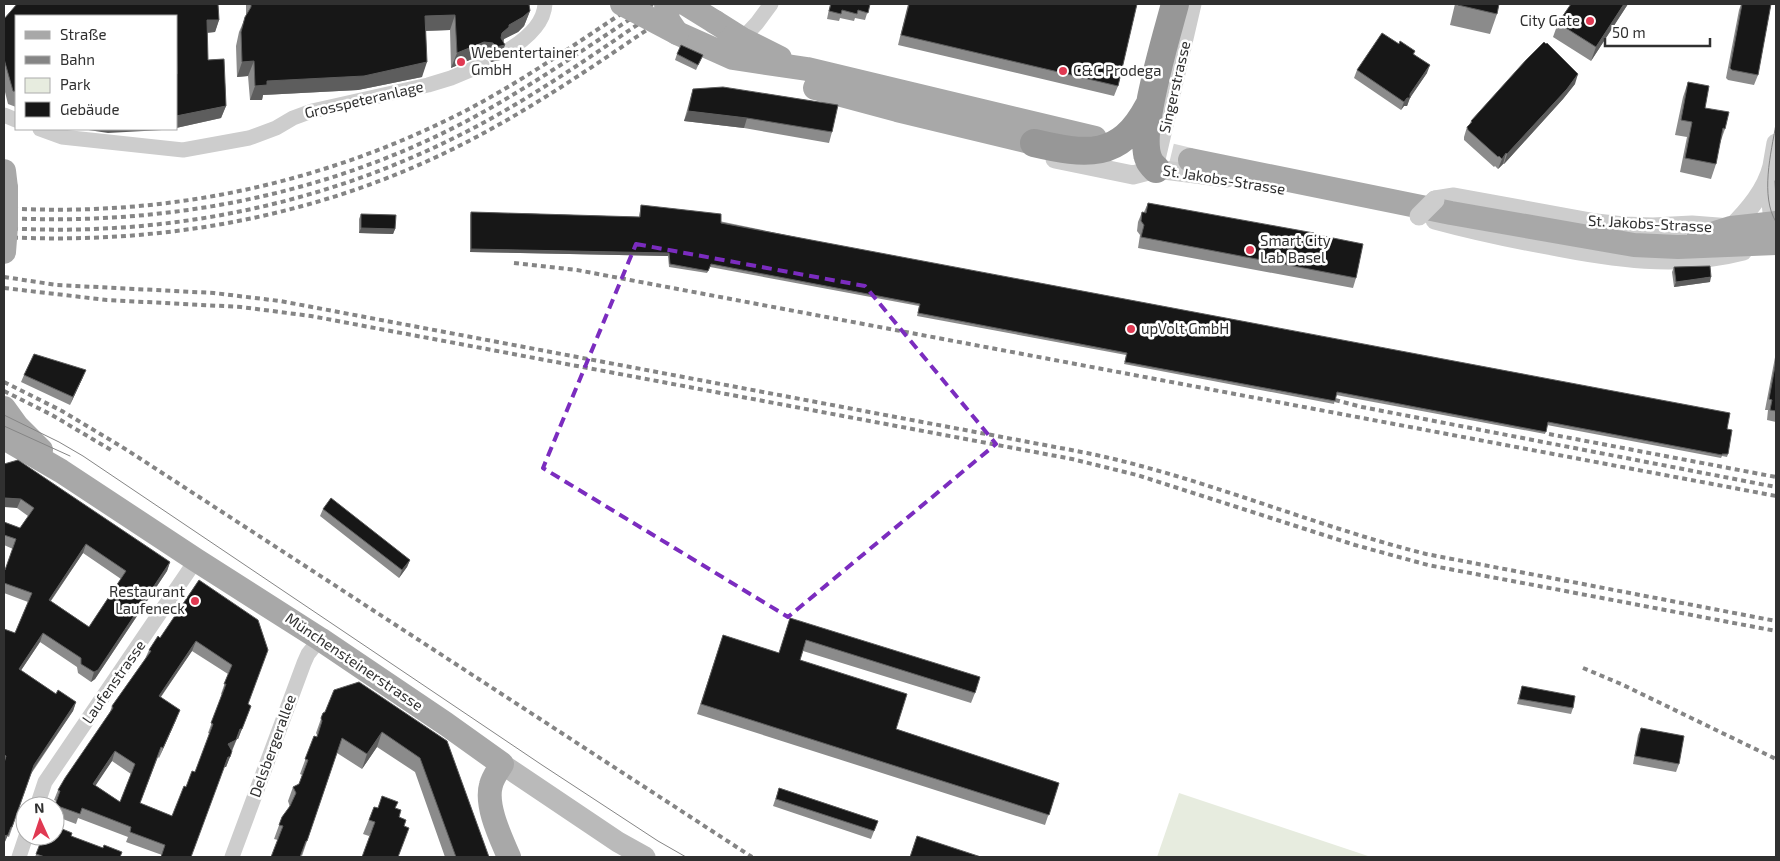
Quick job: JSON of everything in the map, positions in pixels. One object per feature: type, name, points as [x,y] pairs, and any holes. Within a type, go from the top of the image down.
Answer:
[{"type":"highway","points":[[1156,169],[1148,159],[1149,105],[1174,4]]},
{"type":"highway","points":[[1047,146],[1086,152],[1104,150],[1130,134],[1142,119],[1149,105]]},
{"type":"main road","points":[[622,4],[677,33],[807,69],[1095,138]]},
{"type":"main road","points":[[666,4],[668,20],[677,33]]},
{"type":"main road","points":[[686,4],[715,22],[738,49],[806,85],[897,110],[1047,146]]},
{"type":"main road","name":"St. Jakobs-Strasse","points":[[1190,160],[1451,213],[1634,245],[1678,247],[1733,236],[1774,232]]},
{"type":"main road","points":[[4,252],[6,226],[5,179]]},
{"type":"main road","name":"Münchensteinerstrasse","points":[[4,408],[17,426],[61,471]]},
{"type":"main road","name":"Münchensteinerstrasse","points":[[4,439],[61,471],[320,639],[502,764],[644,857]]},
{"type":"main road","points":[[502,764],[495,774],[490,793],[493,815],[509,857]]},
{"type":"street","points":[[504,52],[515,46],[538,24],[544,4]]},
{"type":"street","points":[[738,49],[771,4]]},
{"type":"street","name":"Singerstrasse","points":[[1156,169],[1194,4]]},
{"type":"street","name":"Grosspeteranlage","points":[[43,130],[62,136],[183,150],[249,138],[312,111],[428,85],[482,65]]},
{"type":"street","points":[[1774,232],[1770,200],[1776,143]]},
{"type":"street","name":"St. Jakobs-Strasse","points":[[1047,146],[1053,158],[1109,171],[1133,175],[1156,169],[1218,176],[1419,216],[1482,233],[1593,254],[1650,259],[1703,259],[1720,257],[1774,232]]},
{"type":"street","points":[[1733,236],[1744,215],[1768,180],[1774,175]]},
{"type":"street","name":"St. Jakobs-Strasse","points":[[1419,216],[1435,200],[1454,197],[1570,219],[1624,226],[1692,225],[1733,236]]},
{"type":"street","name":"Laufenstrasse","points":[[40,796],[45,782],[196,560]]},
{"type":"street","name":"Delsbergerallee","points":[[232,857],[304,663],[308,654],[320,639]]},
{"type":"highlighted area","points":[[636,244],[865,286],[996,444],[788,617],[543,468]]},
{"type":"green space","points":[[1179,793],[1371,857],[1157,857]]},
{"type":"building","points":[[17,4],[218,4],[219,20],[207,20],[208,60],[224,59],[226,106],[178,116],[178,15],[15,15],[15,92],[13,91],[4,59],[4,19]]},
{"type":"building","points":[[251,4],[529,4],[530,11],[509,25],[502,33],[501,38],[505,45],[496,47],[493,43],[484,42],[457,53],[455,15],[425,16],[427,62],[364,76],[267,81],[267,85],[255,86],[254,61],[242,62],[241,32]]},
{"type":"building","points":[[831,4],[870,4],[868,13],[858,10],[857,14],[842,10],[841,14],[829,11]]},
{"type":"building","name":"C&C Prodega","points":[[909,4],[1137,4],[1118,86],[901,35]]},
{"type":"building","points":[[1458,4],[1499,4],[1497,14]]},
{"type":"building","name":"City Gate","points":[[1571,4],[1624,4],[1596,47],[1558,23]]},
{"type":"building","points":[[1742,4],[1771,4],[1758,75],[1730,68]]},
{"type":"building","points":[[1382,33],[1399,44],[1400,41],[1415,51],[1413,54],[1430,65],[1410,94],[1410,98],[1407,98],[1404,102],[1357,70]]},
{"type":"building","points":[[1544,42],[1578,74],[1567,89],[1502,159],[1468,130],[1467,127]]},
{"type":"building","points":[[681,45],[703,55],[698,65],[677,54]]},
{"type":"building","points":[[1688,82],[1709,86],[1705,108],[1729,112],[1725,129],[1723,128],[1716,164],[1685,158],[1692,122],[1681,120]]},
{"type":"building","points":[[723,87],[838,105],[832,132],[747,118],[688,111],[693,89]]},
{"type":"building","points":[[1148,203],[1314,233],[1363,244],[1356,278],[1141,237],[1144,225],[1141,221],[1142,212],[1146,213]]},
{"type":"building","name":"upVolt GmbH","points":[[641,205],[721,214],[721,223],[1730,413],[1727,429],[1732,430],[1728,454],[1722,455],[1548,422],[1546,432],[1337,392],[1335,401],[1125,362],[1127,353],[918,313],[920,304],[711,264],[708,271],[670,264],[669,253],[471,249],[471,212],[640,217]]},
{"type":"building","points":[[361,214],[396,215],[395,229],[361,228]]},
{"type":"building","points":[[1710,266],[1711,277],[1676,282],[1674,267]]},
{"type":"building","points":[[34,354],[86,370],[73,397],[24,375]]},
{"type":"building","points":[[1776,361],[1776,411],[1770,410],[1772,400],[1769,399]]},
{"type":"building","points":[[18,460],[170,562],[98,670],[94,672],[81,664],[81,658],[43,633],[19,669],[56,694],[58,690],[76,702],[34,765],[23,796],[15,796],[15,819],[8,835],[4,836],[4,763],[6,756],[4,755],[4,629],[15,633],[32,593],[4,583],[4,570],[16,539],[4,535],[4,522],[20,528],[34,508],[21,499],[5,498],[4,500],[4,464]],"holes":[[[86,544],[126,571],[89,627],[49,600]]]},
{"type":"building","points":[[331,498],[410,560],[402,570],[323,509]]},
{"type":"building","points":[[199,580],[258,620],[268,650],[248,704],[251,706],[242,729],[240,729],[236,740],[228,744],[232,751],[230,757],[228,757],[191,857],[161,857],[165,845],[130,832],[131,827],[82,808],[80,814],[65,809],[65,796],[58,796],[60,791],[58,790],[65,778],[151,651],[149,650],[158,636],[160,638]],"holes":[[[196,641],[232,665],[195,772],[192,771],[186,787],[184,786],[172,816],[140,803],[161,747],[163,748],[180,710],[159,696]],[[115,751],[135,764],[120,802],[93,784]]]},
{"type":"building","points":[[790,618],[980,677],[975,693],[806,640],[800,660],[907,694],[896,729],[1059,783],[1049,815],[701,704],[723,635],[779,653]]},
{"type":"building","points":[[359,682],[447,741],[489,857],[456,857],[420,758],[382,732],[367,754],[342,738],[300,857],[271,857],[283,826],[279,825],[282,817],[296,793],[293,787],[299,784],[308,760],[305,759],[314,736],[317,737],[322,721],[321,718],[334,690]]},
{"type":"building","points":[[1522,686],[1575,696],[1573,708],[1519,699]]},
{"type":"building","points":[[1641,728],[1684,736],[1679,764],[1635,756]]},
{"type":"building","points":[[779,788],[878,821],[874,831],[776,799]]},
{"type":"building","points":[[382,796],[398,802],[395,808],[401,810],[399,817],[406,820],[404,826],[409,828],[398,857],[362,857],[375,822],[369,820],[374,807],[378,808]]},
{"type":"building","points":[[65,830],[72,833],[71,836],[103,848],[104,845],[122,852],[120,857],[45,857],[36,854],[39,846],[65,846]]},
{"type":"building","points":[[917,836],[981,857],[910,857]]},
{"type":"tunnel","points":[[1136,147],[1190,160]]},
{"type":"tram line","points":[[1776,124],[1768,174],[1769,200],[1771,212],[1776,222]]},
{"type":"tram line","points":[[1775,181],[1776,200]]},
{"type":"tram line","points":[[4,415],[83,456],[542,765],[658,841],[686,857]]},
{"type":"tram line","points":[[4,426],[70,456]]},
{"type":"railway","points":[[4,208],[64,210],[124,207],[183,201],[242,190],[300,176],[357,158],[413,136],[489,98],[553,59],[636,4]]},
{"type":"railway","points":[[4,218],[122,217],[180,211],[296,188],[352,171],[407,149],[461,124],[510,96],[653,4]]},
{"type":"railway","points":[[4,228],[66,230],[128,227],[189,220],[250,209],[309,194],[368,175],[425,152],[481,124],[576,66],[668,4]]},
{"type":"railway","points":[[4,237],[131,236],[193,229],[255,218],[316,202],[376,182],[435,158],[516,115],[589,69],[685,4]]},
{"type":"railway","points":[[514,263],[577,270],[1776,496]]},
{"type":"railway","points":[[4,277],[57,285],[214,293],[280,301],[1087,453],[1172,475],[1426,554],[1776,621]]},
{"type":"railway","points":[[4,288],[107,300],[241,307],[311,316],[1072,459],[1137,475],[1355,545],[1428,565],[1776,631]]},
{"type":"railway","points":[[4,382],[62,411],[127,450],[752,857]]},
{"type":"railway","points":[[4,391],[52,415],[111,450]]},
{"type":"railway","points":[[1335,400],[1362,407],[1776,487]]},
{"type":"railway","points":[[1549,434],[1776,477]]},
{"type":"railway","points":[[1583,668],[1621,684],[1776,759]]},
{"type":"place","name":"City Gate","points":[[1590,21]]},
{"type":"place","name":"Webentertainer GmbH","points":[[461,62]]},
{"type":"place","name":"C&C Prodega","points":[[1063,71]]},
{"type":"place","name":"Smart City Lab Basel","points":[[1250,250]]},
{"type":"place","name":"upVolt GmbH","points":[[1131,329]]},
{"type":"place","name":"Restaurant Laufeneck","points":[[195,601]]}]
